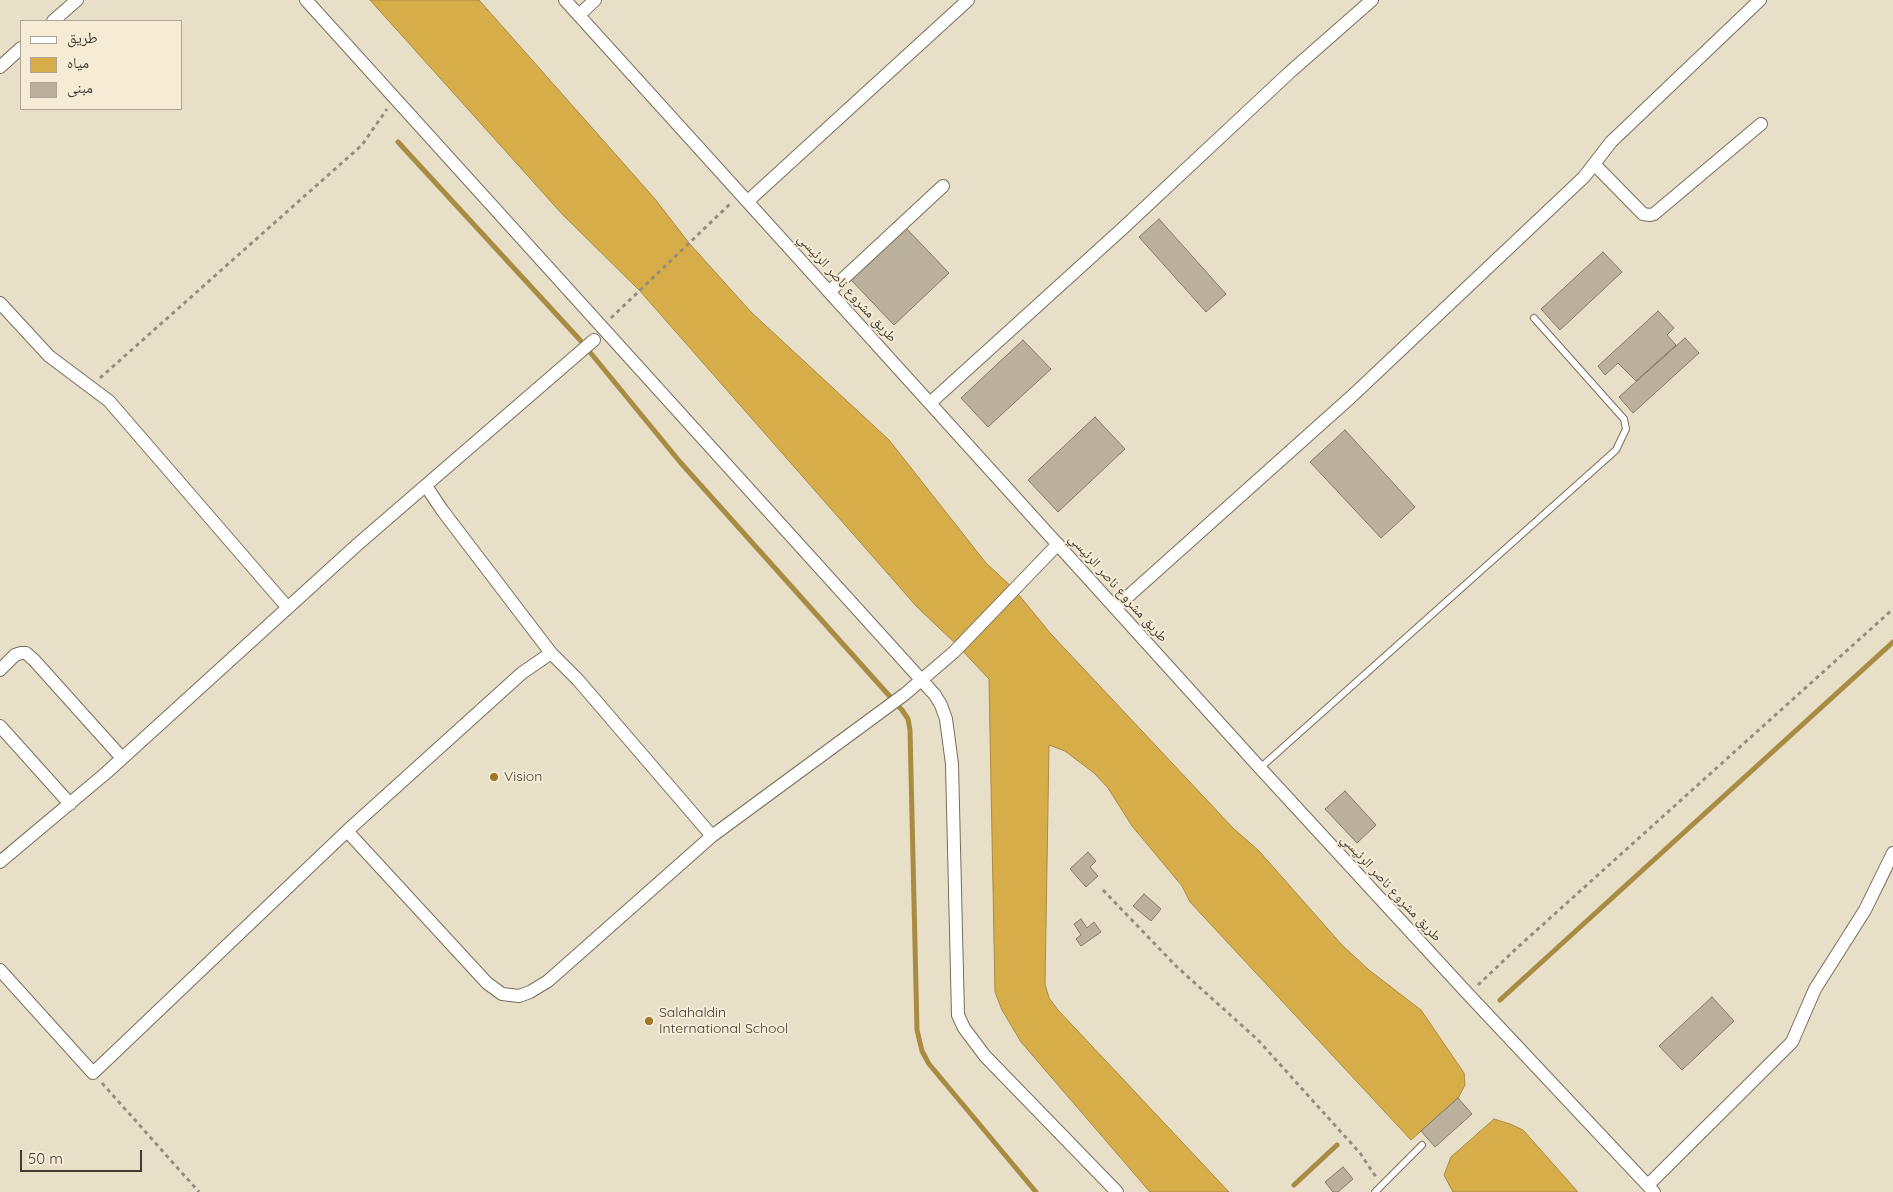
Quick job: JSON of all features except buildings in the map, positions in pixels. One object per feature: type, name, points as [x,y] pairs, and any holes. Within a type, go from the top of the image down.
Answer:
[{"type":"street","points":[[54,20],[77,0]]},
{"type":"street","points":[[306,0],[922,679],[941,705],[946,720],[952,764],[958,1014],[964,1028],[985,1056],[1116,1192]]},
{"type":"street","name":"طريق مشروع ناصر الرئيسي","points":[[565,0],[1260,768],[1468,994],[1651,1188]]},
{"type":"street","points":[[579,15],[595,0]]},
{"type":"street","points":[[744,198],[968,0]]},
{"type":"street","points":[[930,403],[1290,72],[1372,0]]},
{"type":"street","points":[[1115,608],[1351,397],[1584,177],[1611,142],[1760,0]]},
{"type":"street","points":[[0,67],[20,49]]},
{"type":"street","points":[[1594,164],[1643,214],[1650,215],[1654,214],[1761,124]]},
{"type":"street","points":[[830,291],[943,186]]},
{"type":"street","points":[[0,303],[49,356],[109,401],[288,608]]},
{"type":"street","points":[[0,862],[70,804],[288,608],[594,340]]},
{"type":"street","points":[[426,486],[550,653],[578,680],[712,836]]},
{"type":"street","points":[[347,831],[487,984],[502,994],[518,996],[530,992],[548,981],[712,836],[906,694],[954,652],[1058,544]]},
{"type":"street","points":[[0,670],[15,655],[26,653],[122,758]]},
{"type":"street","points":[[0,970],[93,1073],[347,831],[522,673],[550,653]]},
{"type":"street","points":[[0,726],[70,804]]},
{"type":"street","points":[[1651,1188],[1792,1042],[1815,989],[1866,910],[1893,853]]},
{"type":"lane","points":[[1260,768],[1616,450],[1626,429],[1624,419],[1534,318]]},
{"type":"lane","points":[[1378,1189],[1422,1145]]},
{"type":"path","points":[[90,387],[362,145],[395,98]]},
{"type":"path","points":[[603,328],[693,240],[744,198]]},
{"type":"path","points":[[1468,994],[1518,946],[1893,609]]},
{"type":"path","points":[[1104,890],[1177,967],[1263,1046],[1360,1153],[1376,1177],[1378,1189]]},
{"type":"path","points":[[93,1073],[200,1192]]},
{"type":"water","points":[[370,0],[479,0],[655,199],[689,243],[751,312],[889,440],[986,563],[1014,589],[1051,634],[1233,828],[1259,851],[1342,945],[1369,970],[1421,1010],[1464,1073],[1465,1085],[1458,1098],[1411,1140],[1190,902],[1182,886],[1132,826],[1108,788],[1094,773],[1065,751],[1049,745],[1045,984],[1049,998],[1058,1010],[1229,1192],[1150,1192],[1021,1042],[1002,1010],[995,992],[989,679],[917,607],[640,291],[562,214]]},
{"type":"water","points":[[1494,1119],[1523,1130],[1578,1192],[1453,1192],[1444,1175],[1451,1157]]},
{"type":"waterway","points":[[398,142],[580,340],[680,462],[908,719],[910,730],[917,1030],[922,1051],[929,1064],[1036,1192]]},
{"type":"waterway","points":[[1500,1000],[1893,642]]},
{"type":"waterway","points":[[1294,1185],[1337,1145]]},
{"type":"place","name":"Vision","points":[[494,777]]},
{"type":"place","name":"Salahaldin International School","points":[[649,1021]]}]
